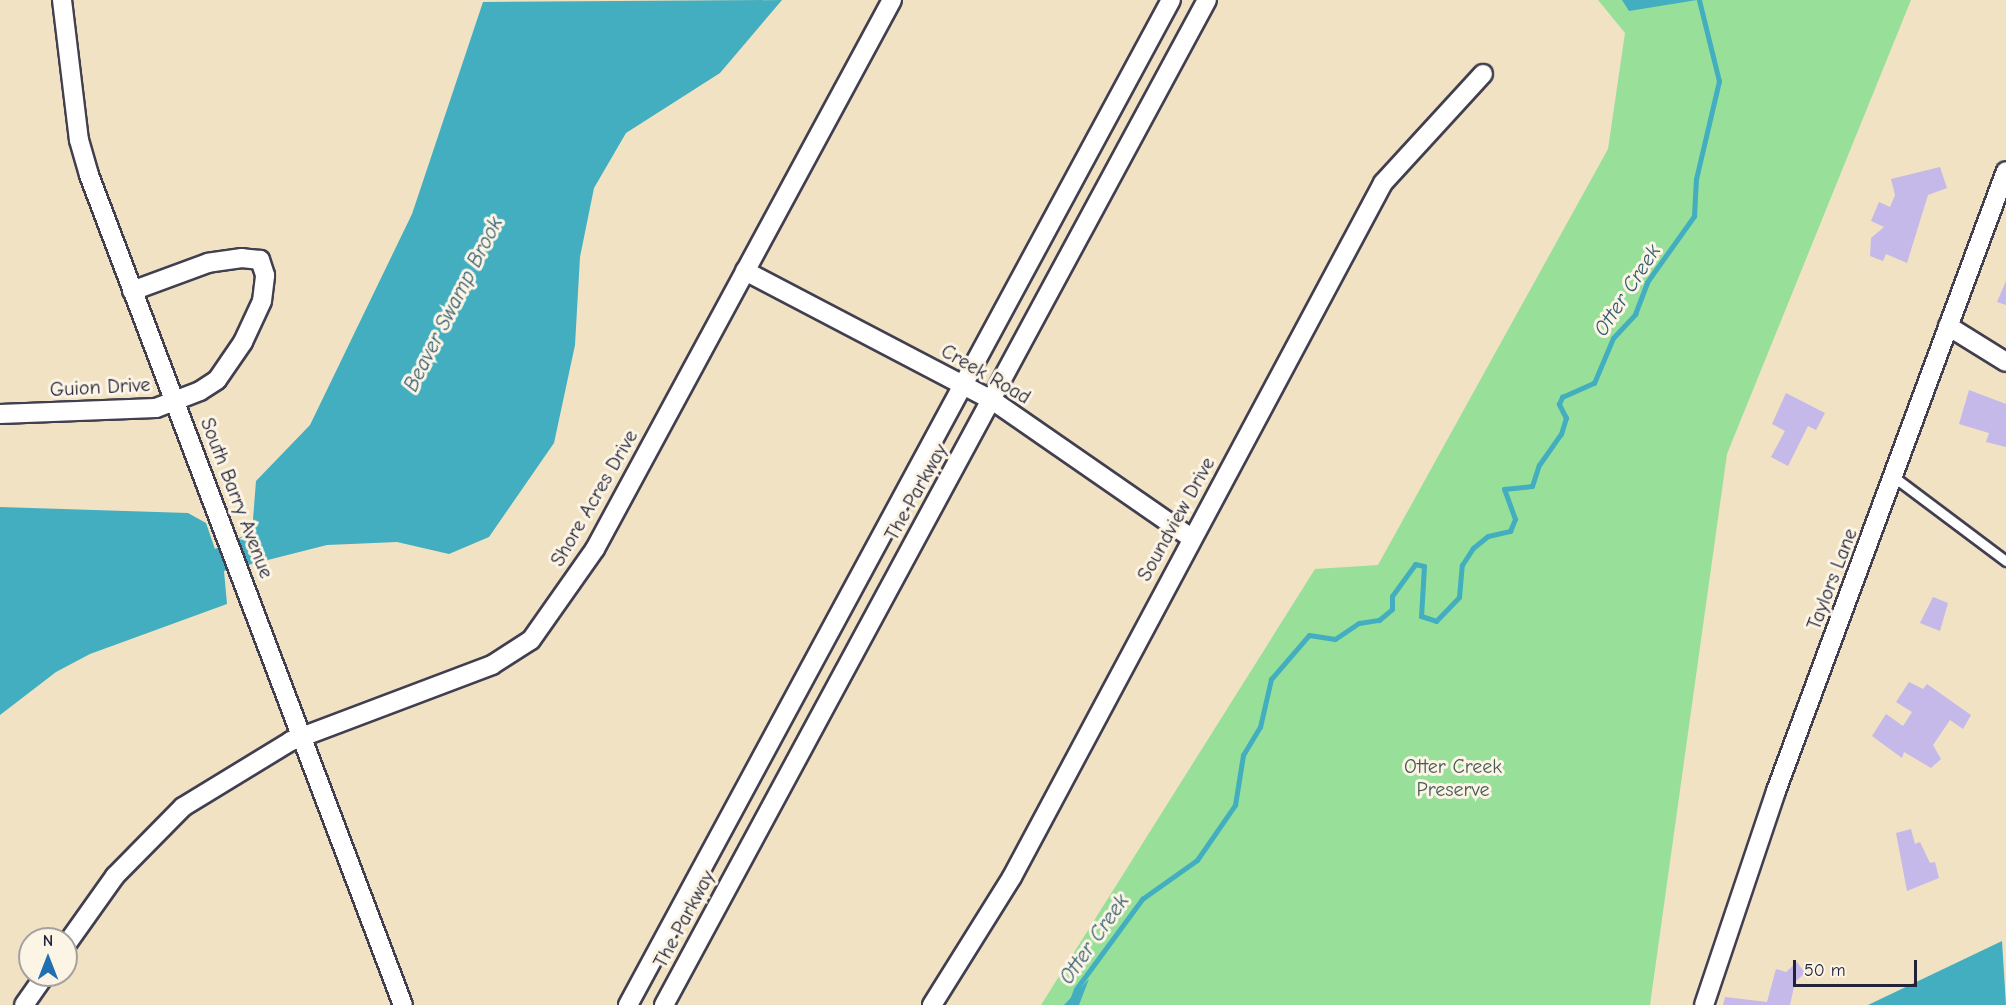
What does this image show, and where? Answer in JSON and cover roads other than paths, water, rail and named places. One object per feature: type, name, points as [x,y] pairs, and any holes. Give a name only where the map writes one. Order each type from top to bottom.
[{"type":"street","name":"South Barry Avenue","points":[[62,0],[79,140],[132,291],[247,584],[404,1005]]},
{"type":"street","name":"Shore Acres Drive","points":[[78,928],[115,876],[183,807],[304,736],[492,665],[531,640],[595,549],[892,0]]},
{"type":"street","name":"The Parkway","points":[[628,1005],[1170,0]]},
{"type":"street","name":"The Parkway","points":[[664,1005],[794,759],[993,400],[1207,0]]},
{"type":"street","name":"Soundview Drive","points":[[932,1005],[1012,877],[1191,538],[1383,183],[1484,74]]},
{"type":"street","name":"Taylors Lane","points":[[1704,1005],[1776,791],[2006,171]]},
{"type":"street","name":"Guion Drive","points":[[0,414],[156,408],[217,380],[243,342],[262,301],[260,260],[208,263],[132,291]]},
{"type":"street","name":"Creek Road","points":[[745,271],[993,400],[1191,538]]},
{"type":"street","points":[[1948,326],[2006,362]]},
{"type":"street","points":[[788,706],[814,722]]},
{"type":"street","points":[[768,742],[794,759]]},
{"type":"street","points":[[24,1005],[37,987]]},
{"type":"lane","points":[[1894,477],[2006,561]]},
{"type":"water","name":"Beaver Swamp Brook","points":[[782,0],[720,73],[626,133],[594,188],[580,257],[575,345],[554,443],[489,537],[449,554],[397,542],[327,545],[224,571],[227,604],[90,654],[56,672],[0,715],[0,507],[188,513],[206,523],[215,549],[252,532],[256,481],[310,425],[412,214],[483,2]]},
{"type":"water","points":[[1622,0],[1697,0],[1629,11]]},
{"type":"water","points":[[2002,941],[2006,1005],[1868,1005]]},
{"type":"water","points":[[1089,979],[1079,1005],[1064,1005]]},
{"type":"waterway","name":"Otter Creek","points":[[1070,1005],[1076,989],[1142,899],[1197,860],[1235,805],[1243,755],[1260,727],[1271,679],[1309,635],[1335,639],[1359,623],[1379,620],[1392,609],[1392,596],[1415,564],[1424,566],[1421,616],[1436,621],[1459,597],[1462,565],[1473,548],[1488,536],[1510,531],[1515,519],[1504,489],[1532,486],[1539,465],[1561,434],[1566,418],[1559,404],[1562,397],[1594,383],[1613,338],[1635,314],[1647,282],[1694,216],[1696,179],[1719,81],[1699,0]]},
{"type":"park label","name":"Otter Creek Preserve","points":[[1453,778]]}]
